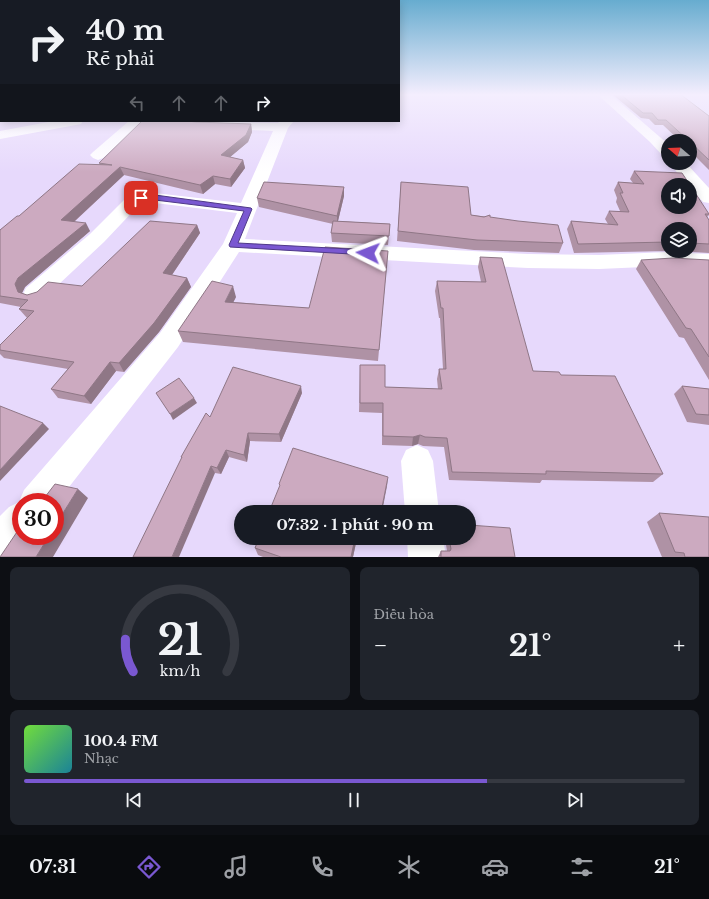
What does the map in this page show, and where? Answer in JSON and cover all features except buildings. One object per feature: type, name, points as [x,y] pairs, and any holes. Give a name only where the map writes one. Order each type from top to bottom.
[{"type":"street","points":[[633,120],[661,145]]},
{"type":"street","points":[[0,135],[71,122]]},
{"type":"street","points":[[98,155],[136,122]]},
{"type":"street","points":[[43,493],[169,340],[233,245],[285,124],[204,124],[187,122]]},
{"type":"street","points":[[683,170],[709,198]]},
{"type":"street","points":[[34,294],[97,238],[133,201],[141,198],[155,198],[248,209]]},
{"type":"street","points":[[233,245],[528,261],[709,261]]},
{"type":"street","points":[[417,462],[421,505]]},
{"type":"street","points":[[0,544],[12,530]]},
{"type":"street","points":[[426,545],[427,557]]},
{"type":"route","points":[[141,198],[155,198],[248,209],[233,245],[368,253]]}]
